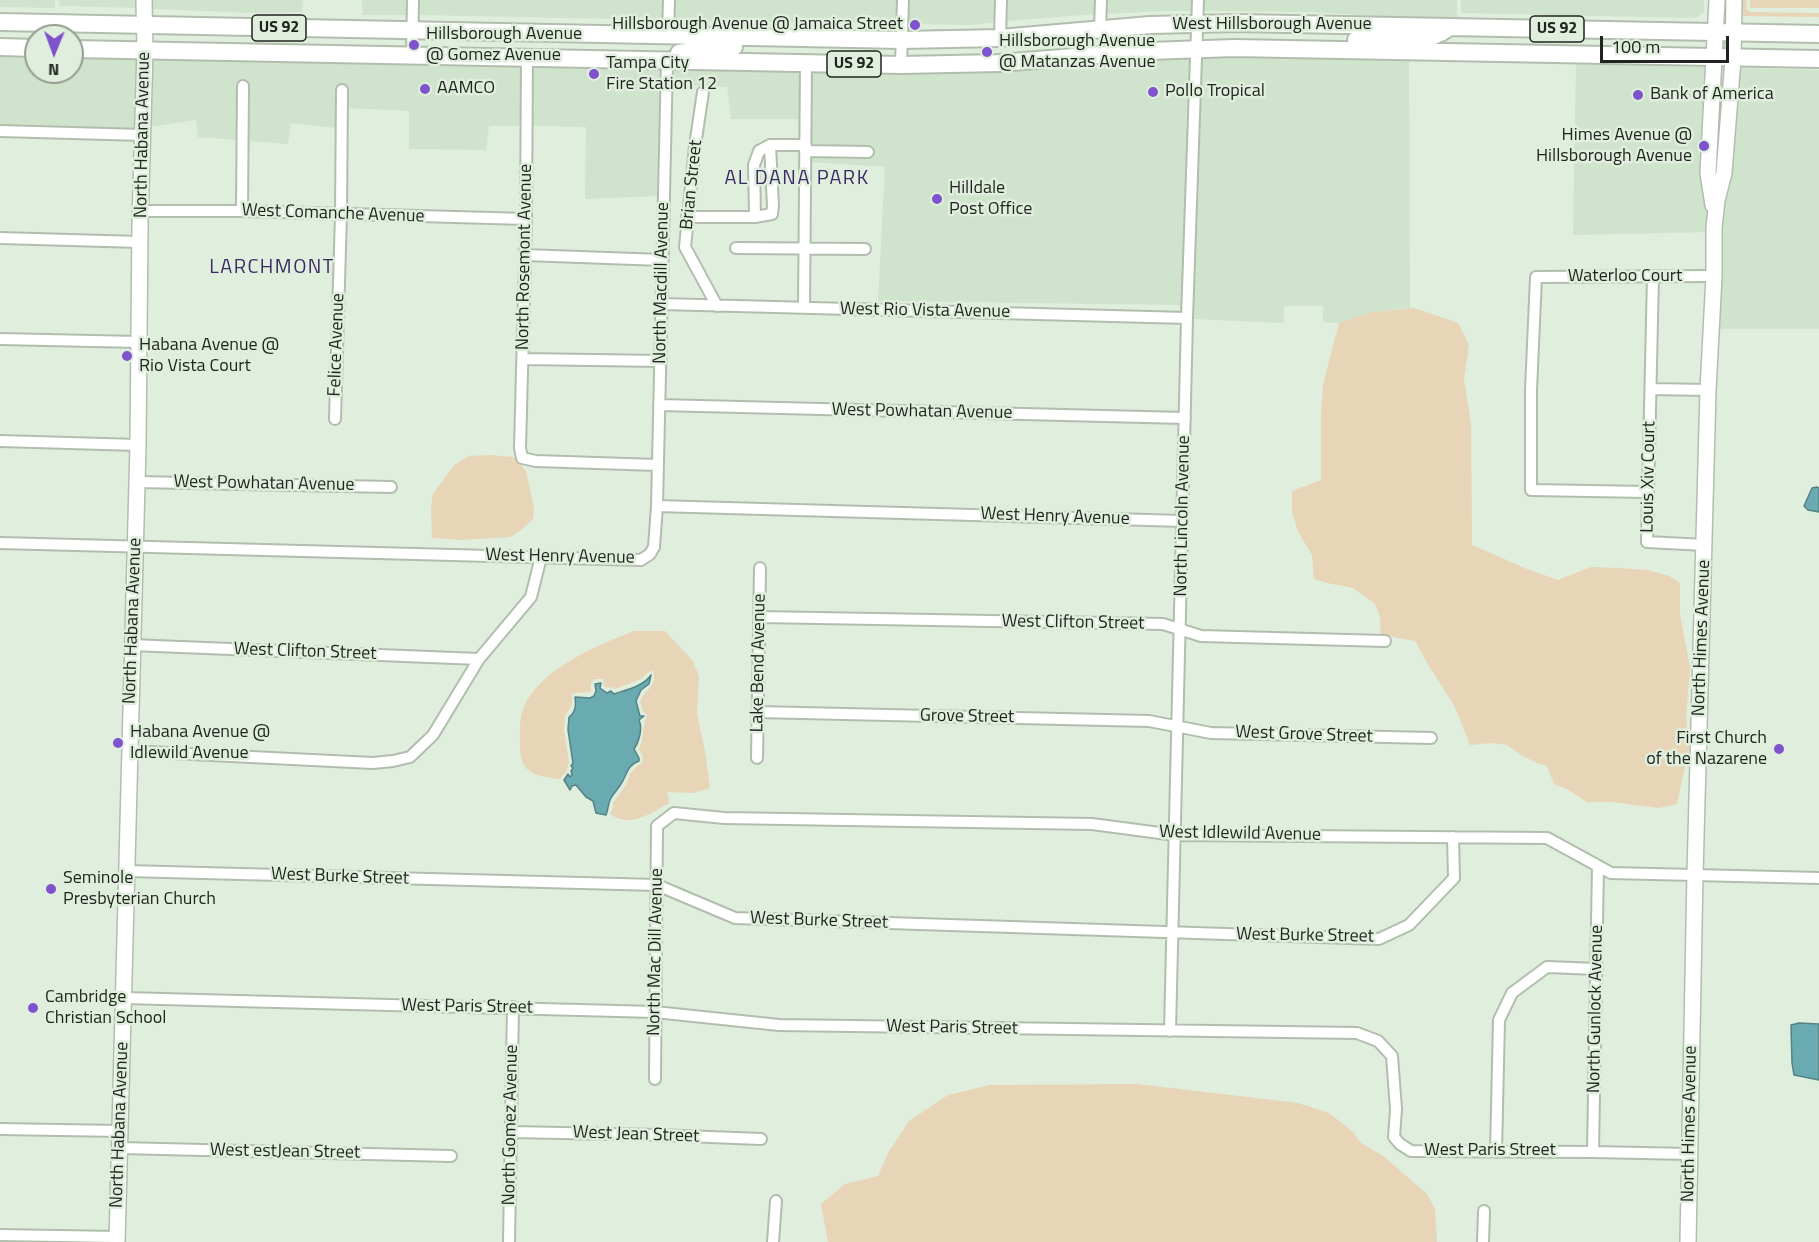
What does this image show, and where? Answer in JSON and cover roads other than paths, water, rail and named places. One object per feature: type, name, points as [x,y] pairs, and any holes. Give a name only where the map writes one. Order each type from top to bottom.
[{"type":"main road","name":"West Hillsborough Avenue","points":[[0,22],[902,39],[1000,38],[1197,24],[1716,32]]},
{"type":"main road","points":[[1309,50],[1341,39],[1423,40],[1439,35],[1450,27]]},
{"type":"main road","name":"US 92","points":[[1716,32],[1819,34]]},
{"type":"main road","points":[[527,57],[536,50],[610,52],[649,48],[656,46],[668,35]]},
{"type":"main road","points":[[667,60],[682,52],[721,47],[773,48],[799,38]]},
{"type":"main road","points":[[0,47],[24,48]]},
{"type":"main road","name":"West Hillsborough Avenue","points":[[84,49],[901,65],[999,63],[1149,51],[1234,48],[1714,58]]},
{"type":"main road","name":"US 92","points":[[1714,58],[1819,59]]},
{"type":"street","name":"North Habana Avenue","points":[[117,1239],[138,445],[144,0]]},
{"type":"street","points":[[412,56],[413,0]]},
{"type":"street","points":[[668,35],[669,0]]},
{"type":"street","points":[[901,65],[903,0]]},
{"type":"street","points":[[1000,38],[1001,0]]},
{"type":"street","points":[[1100,30],[1101,0]]},
{"type":"street","name":"North Lincoln Avenue","points":[[1170,1031],[1187,318],[1198,0]]},
{"type":"street","name":"North Himes Avenue","points":[[1688,1242],[1708,390],[1714,276],[1715,214],[1708,173],[1717,0]]},
{"type":"street","name":"North Himes Avenue","points":[[1715,214],[1724,173],[1734,32],[1734,0]]},
{"type":"street","name":"North Rosemont Avenue","points":[[527,57],[526,219],[520,448],[522,458],[536,461],[657,465]]},
{"type":"street","name":"North Macdill Avenue","points":[[657,506],[667,60]]},
{"type":"street","points":[[804,308],[806,63]]},
{"type":"street","points":[[242,211],[243,86]]},
{"type":"street","name":"Felice Avenue","points":[[335,419],[342,90]]},
{"type":"street","name":"Brian Street","points":[[703,92],[685,247],[717,306]]},
{"type":"street","points":[[0,131],[143,135]]},
{"type":"street","points":[[687,218],[755,217],[772,214],[770,146]]},
{"type":"street","points":[[755,217],[754,165],[759,151],[770,146],[868,152]]},
{"type":"street","name":"West Comanche Avenue","points":[[141,211],[242,211],[526,219]]},
{"type":"street","points":[[0,238],[140,242]]},
{"type":"street","points":[[736,248],[865,249]]},
{"type":"street","points":[[525,255],[662,260]]},
{"type":"street","name":"Louis Xiv Court","points":[[1653,276],[1647,542],[1705,545]]},
{"type":"street","name":"Waterloo Court","points":[[1647,492],[1531,490],[1536,277],[1714,276]]},
{"type":"street","name":"West Rio Vista Avenue","points":[[662,304],[1187,318]]},
{"type":"street","points":[[0,339],[139,342]]},
{"type":"street","points":[[523,359],[661,361]]},
{"type":"street","points":[[1651,389],[1708,390]]},
{"type":"street","name":"West Powhatan Avenue","points":[[659,405],[1185,418]]},
{"type":"street","points":[[0,441],[138,445]]},
{"type":"street","name":"West Powhatan Avenue","points":[[137,482],[391,487]]},
{"type":"street","name":"West Henry Avenue","points":[[0,543],[641,560],[650,554],[654,547],[657,506],[1183,521]]},
{"type":"street","points":[[129,751],[373,763],[410,757],[433,735],[479,659],[531,597],[541,557]]},
{"type":"street","name":"Lake Bend Avenue","points":[[757,758],[760,568]]},
{"type":"street","name":"West Clifton Street","points":[[759,617],[1163,624],[1201,636],[1385,641]]},
{"type":"street","name":"West Clifton Street","points":[[131,645],[479,659]]},
{"type":"street","name":"Grove Street","points":[[758,712],[1149,721],[1177,726]]},
{"type":"street","name":"West Grove Street","points":[[1177,726],[1211,733],[1431,738]]},
{"type":"street","name":"West Idlewild Avenue","points":[[657,826],[674,813],[724,818],[1092,824],[1175,835],[1547,838],[1611,873],[1819,878]]},
{"type":"street","name":"North Mac Dill Avenue","points":[[655,1079],[657,826]]},
{"type":"street","name":"West Burke Street","points":[[126,871],[657,885],[735,918],[1379,939],[1409,925],[1454,878],[1454,837]]},
{"type":"street","name":"North Gunlock Avenue","points":[[1593,1152],[1598,866]]},
{"type":"street","points":[[1496,1152],[1499,1020],[1512,993],[1547,967],[1597,969]]},
{"type":"street","name":"West Paris Street","points":[[124,998],[655,1012],[779,1025],[1357,1033],[1378,1041],[1392,1056],[1396,1109],[1394,1137],[1411,1151],[1690,1155]]},
{"type":"street","name":"North Gomez Avenue","points":[[509,1242],[513,1007]]},
{"type":"street","points":[[0,1129],[120,1131]]},
{"type":"street","name":"West Jean Street","points":[[510,1132],[761,1139]]},
{"type":"street","name":"West estJean Street","points":[[120,1148],[450,1156]]},
{"type":"street","points":[[773,1242],[776,1201]]},
{"type":"street","points":[[1483,1242],[1484,1211]]},
{"type":"street","points":[[0,1235],[117,1239]]},
{"type":"water","points":[[1812,488],[1819,488],[1819,512],[1808,510],[1804,506]]},
{"type":"water","points":[[651,675],[649,684],[641,690],[636,701],[640,716],[644,716],[639,720],[640,735],[634,749],[639,761],[630,768],[611,798],[606,815],[596,813],[593,801],[586,797],[576,785],[570,790],[564,780],[568,774],[570,777],[572,775],[573,768],[568,730],[569,717],[575,708],[575,697],[594,696],[595,684],[601,683],[600,688],[607,693],[611,691],[614,694],[639,685]]},
{"type":"water","points":[[1819,1024],[1819,1080],[1794,1075],[1791,1025]]},
{"type":"place","name":"Hillsborough Avenue @ Jamaica Street","points":[[915,25]]},
{"type":"place","name":"Hillsborough Avenue @ Gomez Avenue","points":[[414,45]]},
{"type":"place","name":"Hillsborough Avenue @ Matanzas Avenue","points":[[987,52]]},
{"type":"place","name":"Tampa City Fire Station 12","points":[[594,74]]},
{"type":"place","name":"AAMCO","points":[[425,89]]},
{"type":"place","name":"Pollo Tropical","points":[[1153,92]]},
{"type":"place","name":"Bank of America","points":[[1638,95]]},
{"type":"place","name":"Himes Avenue @ Hillsborough Avenue","points":[[1704,146]]},
{"type":"place","name":"Hilldale Post Office","points":[[937,199]]},
{"type":"place","name":"Habana Avenue @ Rio Vista Court","points":[[127,356]]},
{"type":"place","name":"Habana Avenue @ Idlewild Avenue","points":[[118,743]]},
{"type":"place","name":"First Church of the Nazarene","points":[[1779,749]]},
{"type":"place","name":"Seminole Presbyterian Church","points":[[51,889]]},
{"type":"place","name":"Cambridge Christian School","points":[[33,1008]]},
{"type":"district","name":"AL DANA PARK","points":[[797,179]]},
{"type":"district","name":"LARCHMONT","points":[[272,268]]}]
